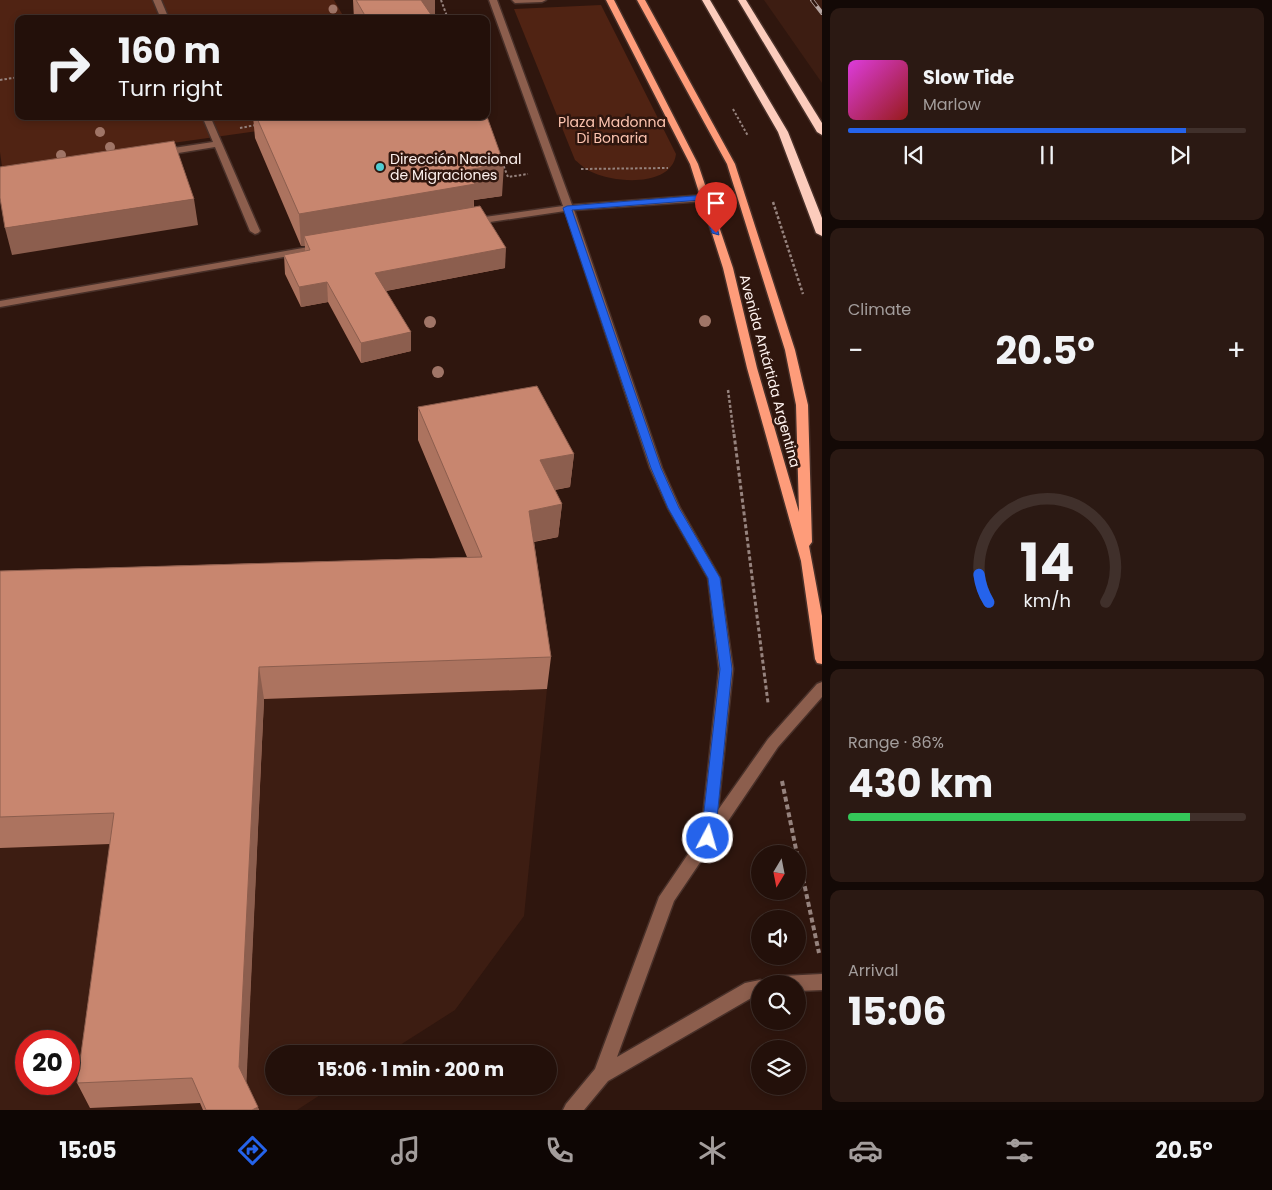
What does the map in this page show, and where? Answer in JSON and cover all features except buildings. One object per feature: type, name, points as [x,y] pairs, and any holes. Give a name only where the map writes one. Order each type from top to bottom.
[{"type":"highway","points":[[706,0],[783,132],[822,233]]},
{"type":"highway","points":[[742,0],[764,33],[822,132]]},
{"type":"main road","name":"Avenida Antártida Argentina","points":[[610,0],[694,164],[728,268],[752,368],[807,561]]},
{"type":"main road","name":"Avenida Antártida Argentina","points":[[641,0],[731,164],[790,350],[802,405],[807,561],[822,658]]},
{"type":"lane","points":[[157,0],[163,15]]},
{"type":"lane","points":[[493,0],[554,170],[656,468],[674,508],[714,578],[726,669],[708,838]]},
{"type":"lane","points":[[515,1],[542,0]]},
{"type":"lane","points":[[208,120],[255,231]]},
{"type":"lane","points":[[150,155],[218,144]]},
{"type":"lane","points":[[456,224],[514,214],[567,208],[705,198]]},
{"type":"lane","points":[[0,304],[330,246]]},
{"type":"lane","points":[[602,1075],[667,898],[774,744],[822,688]]},
{"type":"lane","points":[[806,983],[822,982]]},
{"type":"lane","points":[[572,1110],[602,1075],[751,989]]},
{"type":"path","points":[[441,0],[447,15]]},
{"type":"path","points":[[0,80],[15,78]]},
{"type":"path","points":[[213,132],[263,124]]},
{"type":"path","points":[[501,160],[508,177],[554,170],[660,169],[694,164]]},
{"type":"path","points":[[726,380],[774,744],[795,845]]},
{"type":"path","points":[[806,895],[820,959]]},
{"type":"shaded area","points":[[764,0],[822,0],[822,83]]},
{"type":"shaded area","points":[[532,588],[547,689],[524,916],[455,1010],[400,1045],[265,1045],[265,1095],[320,1095],[297,1110],[0,1110],[0,814],[44,603]]},
{"type":"green space","points":[[0,0],[334,0],[343,15],[15,15],[15,120],[336,120],[2,167],[0,152]]},
{"type":"green space","name":"Plaza Madonna Di Bonaria","points":[[601,5],[676,154],[672,165],[665,172],[654,177],[642,180],[616,179],[594,173],[575,160],[514,9]]},
{"type":"railway","points":[[812,0],[822,13]]},
{"type":"place","name":"Dirección Nacional de Migraciones","points":[[380,167]]},
{"type":"route","points":[[708,838],[726,669],[714,578],[694,546],[656,468],[578,235],[567,208],[705,198],[716,233]]}]
